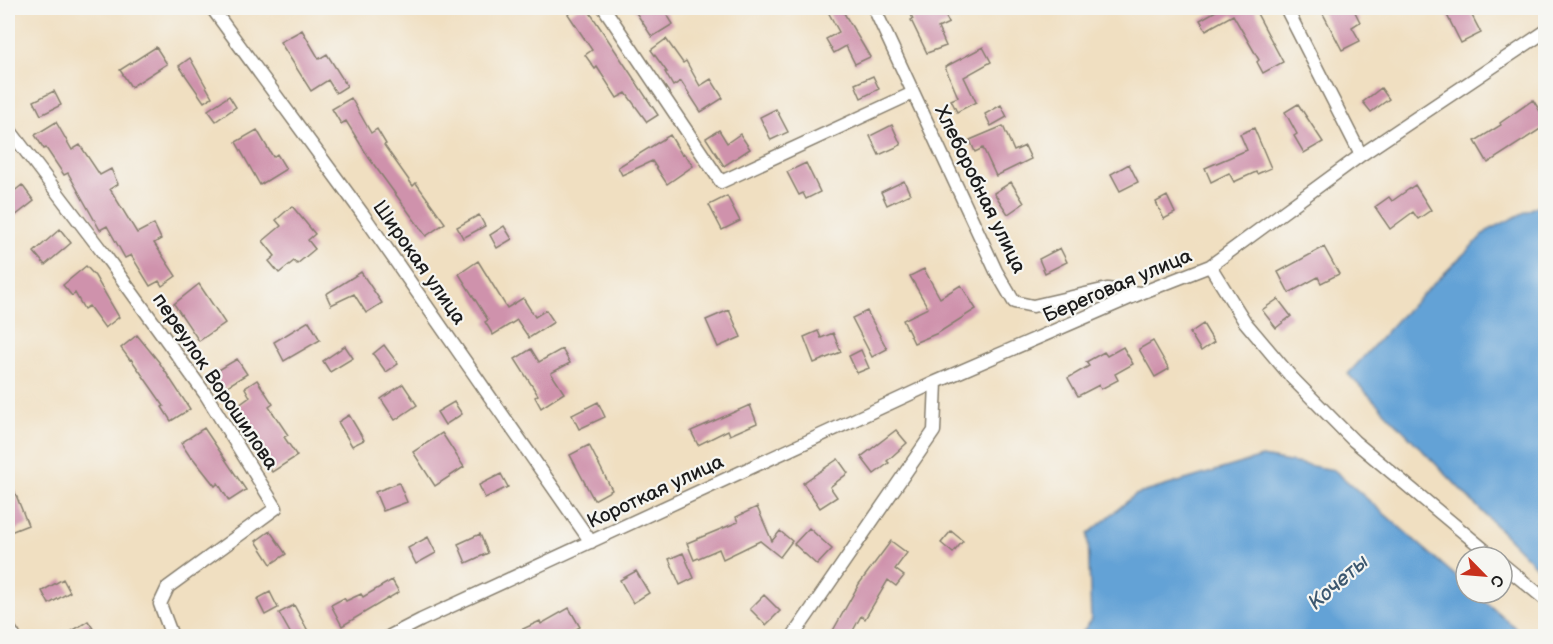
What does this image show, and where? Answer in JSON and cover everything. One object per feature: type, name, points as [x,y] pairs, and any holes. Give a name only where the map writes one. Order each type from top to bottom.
[{"type":"street","name":"Широкая улица","points":[[212,8],[362,213],[591,542]]},
{"type":"street","points":[[604,8],[721,182],[913,93]]},
{"type":"street","name":"Хлеборобная улица","points":[[874,8],[996,271],[1014,302],[1033,306],[1107,289],[1141,293]]},
{"type":"street","points":[[1286,8],[1361,155]]},
{"type":"street","name":"Береговая улица","points":[[936,382],[1209,266],[1361,155],[1545,32]]},
{"type":"street","name":"переулок Ворошилова","points":[[8,128],[104,254],[206,395],[276,508],[168,586],[160,604],[172,636]]},
{"type":"street","points":[[1209,266],[1245,322],[1293,379],[1354,441],[1479,545]]},
{"type":"street","name":"Короткая улица","points":[[390,636],[936,382]]},
{"type":"street","points":[[793,636],[934,431],[936,382]]},
{"type":"street","points":[[1514,574],[1545,600]]},
{"type":"street","points":[[411,636],[421,620]]},
{"type":"street","points":[[8,627],[14,636]]},
{"type":"water","points":[[1545,202],[1545,576],[1348,374],[1397,320],[1487,231]]},
{"type":"water","name":"Кочеты","points":[[1262,457],[1334,470],[1454,575],[1454,605],[1489,605],[1525,636],[1079,636],[1091,621],[1088,534],[1135,495]]},
{"type":"building","points":[[578,8],[587,8],[658,115],[647,122],[626,93],[617,98],[597,67],[595,69],[585,55],[592,50],[568,14]]},
{"type":"building","points":[[633,8],[663,8],[673,24],[652,37]]},
{"type":"building","points":[[826,8],[841,8],[870,57],[855,64],[846,46],[834,53],[826,39],[839,32]]},
{"type":"building","points":[[908,8],[941,8],[949,23],[938,28],[946,46],[927,53],[911,20],[913,19]]},
{"type":"building","points":[[1221,8],[1254,8],[1283,62],[1263,73],[1257,62],[1259,60],[1233,15],[1206,30],[1200,20]]},
{"type":"building","points":[[1320,8],[1353,8],[1360,22],[1352,27],[1360,41],[1342,50]]},
{"type":"building","points":[[1468,8],[1481,33],[1461,43],[1447,15]]},
{"type":"building","points":[[302,30],[319,59],[327,54],[347,86],[336,93],[328,80],[311,91],[280,42]]},
{"type":"building","points":[[666,39],[683,63],[686,61],[700,86],[711,79],[723,98],[701,112],[681,81],[673,86],[665,72],[667,72],[651,50]]},
{"type":"building","points":[[156,47],[167,64],[131,87],[120,70]]},
{"type":"building","points":[[983,47],[991,62],[964,77],[976,102],[957,112],[951,100],[958,97],[945,67]]},
{"type":"building","points":[[190,58],[212,97],[204,102],[179,66]]},
{"type":"building","points":[[873,76],[879,89],[861,98],[855,84]]},
{"type":"building","points":[[1381,88],[1389,99],[1371,112],[1363,102]]},
{"type":"building","points":[[54,91],[61,105],[41,115],[34,101]]},
{"type":"building","points":[[229,96],[236,107],[216,121],[208,110]]},
{"type":"building","points":[[351,98],[371,133],[377,129],[386,144],[384,145],[413,186],[416,183],[445,223],[426,236],[369,158],[346,121],[341,124],[332,109]]},
{"type":"building","points":[[1533,100],[1545,119],[1545,126],[1488,163],[1475,141],[1501,125],[1500,123]]},
{"type":"building","points":[[1298,104],[1323,142],[1304,153],[1294,136],[1297,134],[1285,112]]},
{"type":"building","points":[[1001,105],[1007,117],[991,126],[985,114]]},
{"type":"building","points":[[776,109],[788,132],[771,140],[760,117]]},
{"type":"building","points":[[56,122],[72,150],[80,145],[100,175],[111,169],[118,184],[110,189],[137,233],[154,224],[161,239],[154,243],[176,276],[162,286],[159,281],[150,286],[131,255],[125,258],[107,226],[100,230],[68,173],[64,175],[46,148],[44,149],[35,135]]},
{"type":"building","points":[[892,125],[901,145],[879,155],[870,136]]},
{"type":"building","points":[[1003,126],[1014,151],[1025,146],[1031,159],[996,176],[983,148],[975,152],[970,140]]},
{"type":"building","points":[[1254,128],[1271,168],[1234,182],[1229,173],[1211,182],[1205,168],[1247,150],[1240,134]]},
{"type":"building","points":[[257,130],[273,157],[277,154],[286,169],[260,185],[236,142]]},
{"type":"building","points":[[719,130],[727,143],[740,134],[750,149],[724,166],[706,138]]},
{"type":"building","points":[[670,135],[682,155],[684,154],[693,166],[667,184],[652,161],[622,175],[618,167]]},
{"type":"building","points":[[806,163],[820,192],[806,199],[803,193],[799,195],[787,172]]},
{"type":"building","points":[[1129,164],[1138,182],[1120,191],[1111,174]]},
{"type":"building","points":[[904,181],[910,194],[887,205],[881,192]]},
{"type":"building","points":[[1011,182],[1024,203],[1008,214],[994,193]]},
{"type":"building","points":[[22,185],[34,201],[15,216],[8,206],[8,196]]},
{"type":"building","points":[[1415,185],[1431,210],[1418,219],[1413,212],[1390,229],[1375,207],[1389,197],[1392,201]]},
{"type":"building","points":[[727,196],[740,221],[722,230],[709,205]]},
{"type":"building","points":[[1167,196],[1175,213],[1164,219],[1156,202]]},
{"type":"building","points":[[292,206],[315,234],[308,240],[315,249],[297,264],[294,261],[279,273],[269,261],[275,256],[263,241],[281,226],[276,220]]},
{"type":"building","points":[[479,215],[485,226],[463,238],[457,227]]},
{"type":"building","points":[[504,226],[512,239],[497,248],[490,235]]},
{"type":"building","points":[[60,229],[71,243],[45,265],[34,252]]},
{"type":"building","points":[[1324,247],[1339,274],[1321,283],[1318,277],[1289,293],[1278,272]]},
{"type":"building","points":[[1060,248],[1067,262],[1045,273],[1039,259]]},
{"type":"building","points":[[478,261],[507,308],[523,298],[535,317],[546,310],[554,322],[529,338],[517,320],[493,335],[485,322],[488,320],[459,274]]},
{"type":"building","points":[[86,266],[95,276],[119,317],[105,328],[89,306],[84,309],[75,293],[72,296],[63,285]]},
{"type":"building","points":[[924,269],[940,298],[961,285],[976,309],[938,333],[914,343],[903,320],[928,308],[910,276]]},
{"type":"building","points":[[361,272],[382,303],[366,313],[354,294],[331,305],[326,294]]},
{"type":"building","points":[[199,284],[225,323],[199,341],[174,304]]},
{"type":"building","points":[[1278,299],[1291,316],[1276,328],[1262,310]]},
{"type":"building","points":[[729,310],[741,337],[718,347],[706,320]]},
{"type":"building","points":[[867,311],[887,349],[872,357],[852,318]]},
{"type":"building","points":[[309,321],[320,340],[284,361],[274,342]]},
{"type":"building","points":[[1203,324],[1214,342],[1201,351],[1190,333]]},
{"type":"building","points":[[818,331],[821,338],[833,333],[841,352],[814,363],[804,337]]},
{"type":"building","points":[[137,335],[159,362],[190,409],[171,421],[162,407],[164,406],[121,348]]},
{"type":"building","points":[[1153,341],[1169,369],[1155,377],[1139,349]]},
{"type":"building","points":[[384,345],[398,364],[386,372],[373,354]]},
{"type":"building","points":[[345,346],[353,358],[330,372],[323,361]]},
{"type":"building","points":[[1123,347],[1133,364],[1115,374],[1118,380],[1101,389],[1099,385],[1078,396],[1068,378],[1089,366],[1086,362],[1104,352],[1107,356]]},
{"type":"building","points":[[531,349],[539,362],[562,349],[570,363],[551,373],[564,393],[541,408],[535,397],[538,395],[515,359]]},
{"type":"building","points":[[861,350],[869,368],[857,373],[849,356]]},
{"type":"building","points":[[237,359],[247,374],[221,390],[212,374]]},
{"type":"building","points":[[257,380],[273,404],[269,407],[288,435],[284,437],[297,456],[272,472],[249,437],[253,435],[235,408],[250,397],[245,388]]},
{"type":"building","points":[[403,384],[417,405],[395,420],[381,399]]},
{"type":"building","points":[[454,402],[462,414],[445,425],[437,412]]},
{"type":"building","points":[[598,402],[605,417],[579,429],[572,415]]},
{"type":"building","points":[[750,405],[757,423],[730,435],[728,430],[698,445],[691,431]]},
{"type":"building","points":[[349,415],[364,440],[352,446],[338,422]]},
{"type":"building","points":[[204,428],[246,490],[229,501],[218,483],[215,486],[181,443]]},
{"type":"building","points":[[896,430],[907,443],[887,461],[889,463],[874,474],[861,457]]},
{"type":"building","points":[[442,433],[464,467],[435,486],[413,452]]},
{"type":"building","points":[[589,445],[612,490],[594,500],[570,455]]},
{"type":"building","points":[[838,459],[848,473],[830,487],[837,497],[820,508],[803,483]]},
{"type":"building","points":[[501,474],[508,487],[485,498],[479,485]]},
{"type":"building","points":[[8,475],[28,525],[8,533]]},
{"type":"building","points":[[399,483],[407,502],[383,511],[375,492]]},
{"type":"building","points":[[757,507],[772,541],[780,531],[792,541],[780,557],[760,541],[723,559],[719,549],[694,560],[687,543],[738,522],[736,517]]},
{"type":"building","points":[[809,528],[832,549],[817,565],[794,544]]},
{"type":"building","points":[[270,531],[286,554],[271,564],[256,541]]},
{"type":"building","points":[[951,531],[963,541],[953,553],[941,543]]},
{"type":"building","points":[[480,534],[488,553],[466,563],[458,544]]},
{"type":"building","points":[[428,537],[436,553],[416,564],[408,548]]},
{"type":"building","points":[[891,541],[907,553],[895,569],[904,576],[896,586],[888,580],[865,619],[861,616],[850,636],[830,636],[859,584]]},
{"type":"building","points":[[683,553],[694,578],[680,585],[669,559]]},
{"type":"building","points":[[636,571],[649,593],[633,603],[620,580]]},
{"type":"building","points":[[63,579],[70,592],[49,604],[42,591]]},
{"type":"building","points":[[392,580],[399,592],[342,626],[331,605],[344,598],[346,601],[361,594],[363,597]]},
{"type":"building","points":[[270,592],[278,608],[265,615],[257,599]]},
{"type":"building","points":[[764,595],[780,611],[766,625],[750,609]]},
{"type":"building","points":[[294,605],[308,631],[298,636],[292,636],[279,613]]},
{"type":"building","points":[[569,608],[580,627],[564,636],[508,636],[540,621],[541,624]]},
{"type":"building","points":[[88,621],[98,636],[64,636]]}]
